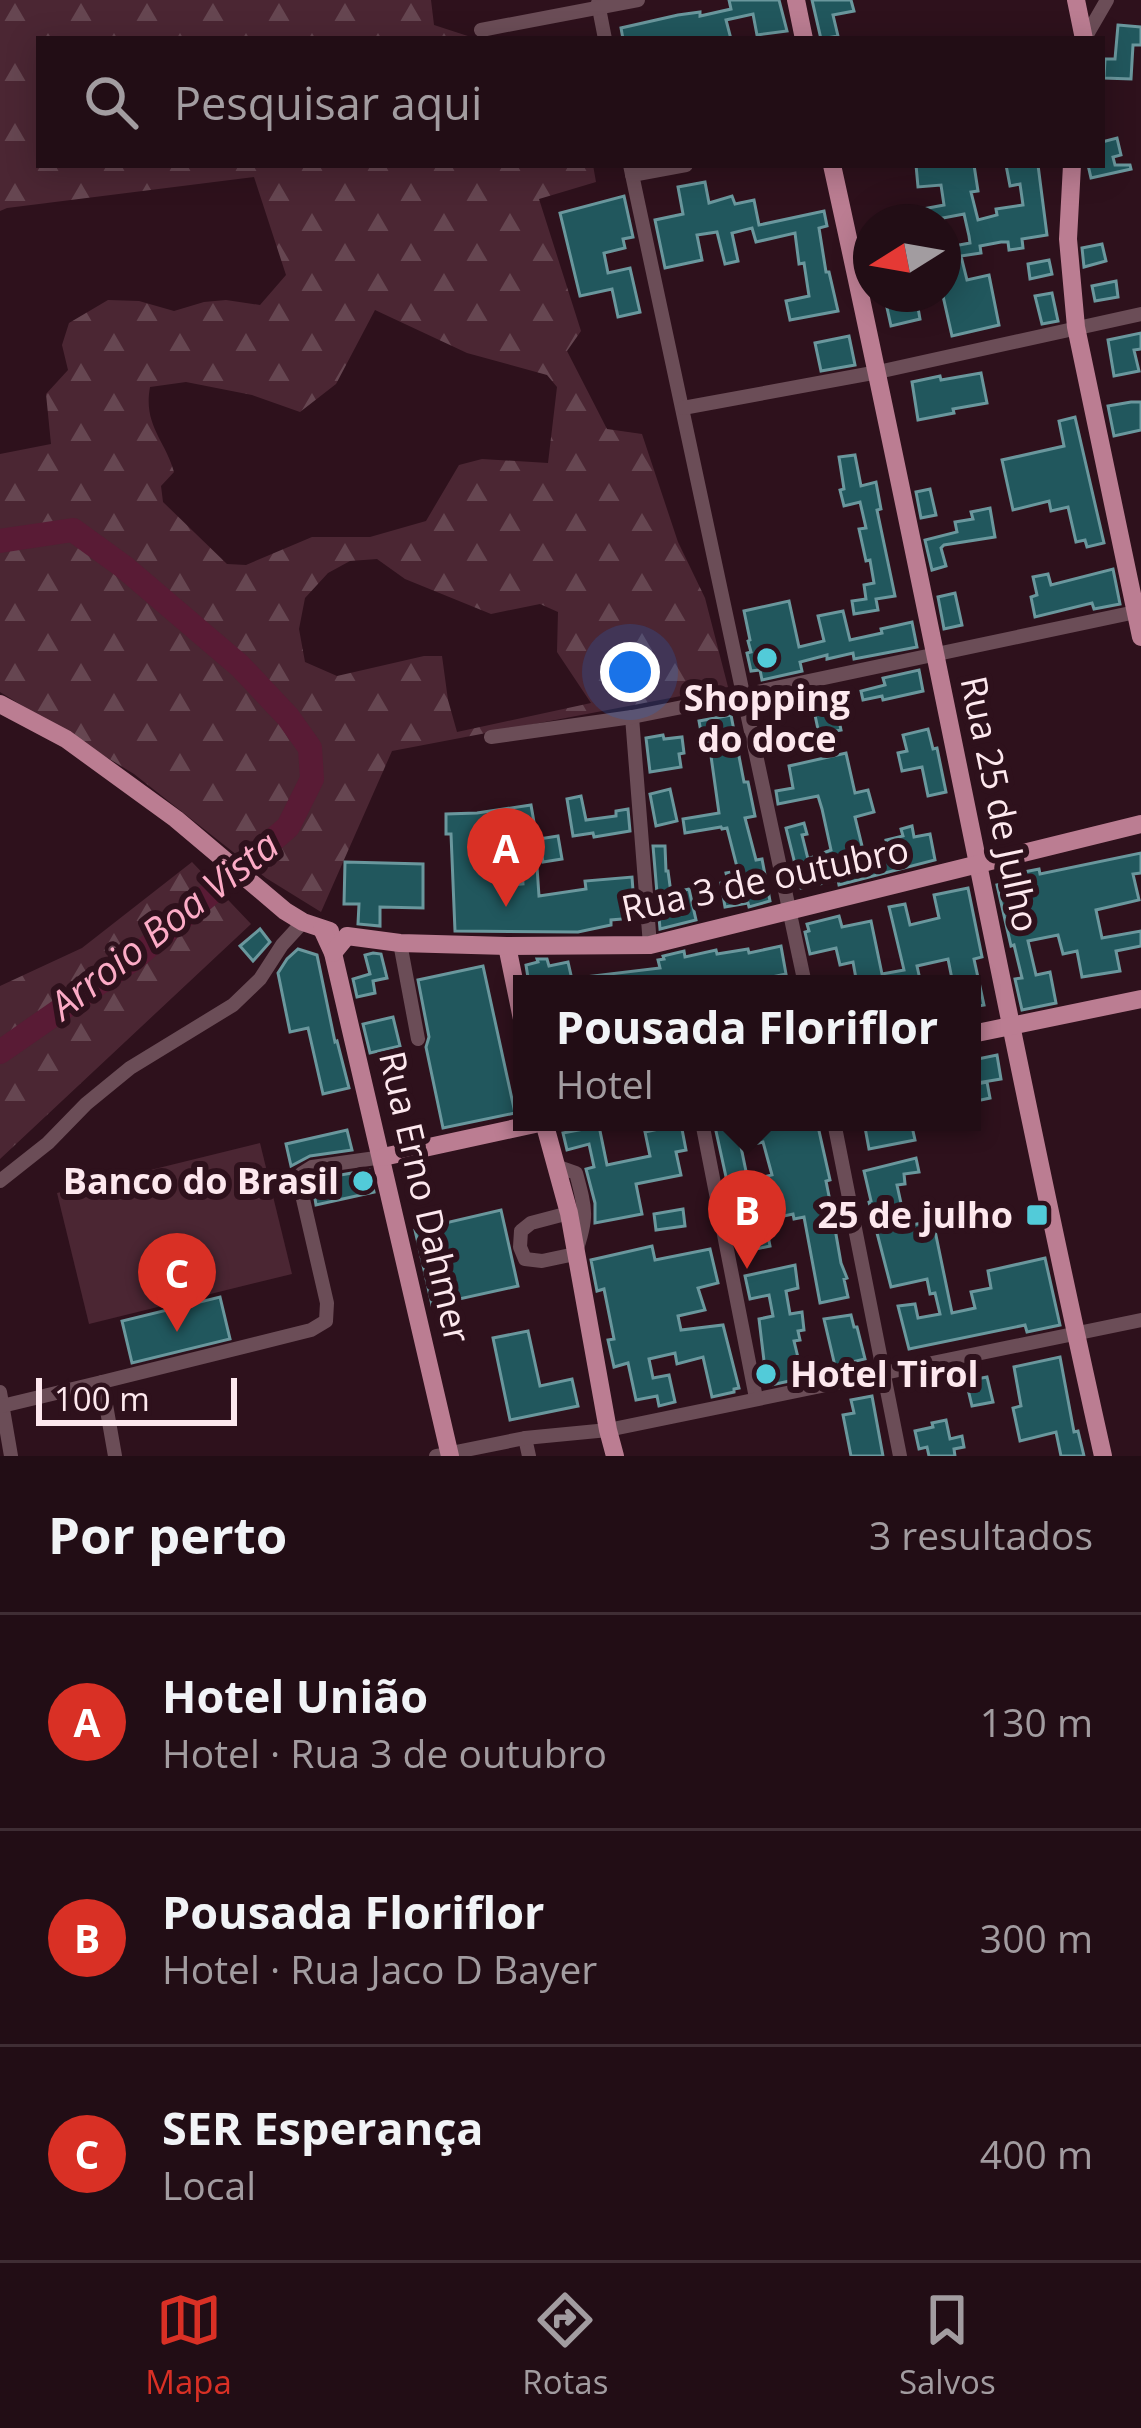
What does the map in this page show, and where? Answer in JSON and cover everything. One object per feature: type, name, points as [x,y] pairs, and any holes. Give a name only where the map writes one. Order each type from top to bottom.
[{"type":"main road","points":[[796,0],[803,36]]},
{"type":"main road","points":[[1076,0],[1083,36]]},
{"type":"main road","name":"Rua 25 de Julho","points":[[833,168],[1103,1456]]},
{"type":"main road","points":[[1072,168],[1068,238],[1076,327],[1141,638]]},
{"type":"main road","points":[[0,704],[66,739],[176,819],[285,911],[313,926]]},
{"type":"main road","name":"Rua 3 de outubro","points":[[313,926],[400,943],[650,945],[1141,824]]},
{"type":"main road","name":"Rua Erno Dahmer","points":[[313,926],[333,953],[445,1455]]},
{"type":"main road","points":[[333,953],[347,936]]},
{"type":"main road","points":[[507,946],[513,975]]},
{"type":"main road","points":[[981,1032],[1141,999]]},
{"type":"main road","points":[[382,1157],[513,1129]]},
{"type":"main road","points":[[546,1131],[569,1213],[615,1456]]},
{"type":"street","points":[[481,30],[638,0]]},
{"type":"street","points":[[1086,36],[1107,0]]},
{"type":"street","points":[[598,4],[604,36]]},
{"type":"street","points":[[631,170],[803,975]]},
{"type":"street","points":[[683,408],[878,372],[1141,314]]},
{"type":"street","points":[[491,736],[743,695],[1138,611]]},
{"type":"street","points":[[632,716],[650,945]]},
{"type":"street","points":[[0,1181],[130,1068],[233,1005],[260,979],[282,945],[313,926]]},
{"type":"street","points":[[400,943],[418,1039]]},
{"type":"street","points":[[704,1131],[756,1398]]},
{"type":"street","points":[[836,1131],[900,1456]]},
{"type":"street","points":[[11,1456],[1,1399],[102,1382],[311,1330],[326,1321],[327,1303],[301,1174],[312,1167],[382,1157]]},
{"type":"street","points":[[556,1166],[576,1173],[586,1224],[575,1254],[542,1262],[525,1259],[521,1231],[531,1223],[569,1213]]},
{"type":"street","points":[[445,1455],[525,1438],[608,1430],[1141,1320]]},
{"type":"street","points":[[102,1382],[115,1456]]},
{"type":"street","points":[[525,1438],[529,1456]]},
{"type":"green space","points":[[0,0],[431,0],[434,25],[468,36],[36,36],[36,168],[594,168],[596,182],[539,199],[581,331],[567,351],[607,429],[642,434],[678,542],[705,598],[728,687],[392,751],[321,912],[266,878],[134,774],[0,692],[0,454],[51,444],[46,394],[68,370],[62,345],[69,323],[108,300],[139,301],[174,311],[226,300],[260,305],[286,275],[254,177],[0,211]],"holes":[[[375,310],[467,353],[547,375],[557,387],[548,463],[482,459],[459,465],[426,521],[370,537],[312,537],[246,565],[227,564],[163,502],[161,486],[174,472],[152,422],[150,387],[186,382],[252,395],[300,412],[336,384]],[[377,559],[405,579],[491,614],[540,604],[558,612],[557,652],[591,703],[457,732],[442,656],[337,676],[305,662],[299,629],[305,598],[328,573],[350,561]]]},
{"type":"green space","points":[[192,862],[251,924],[0,1159],[0,986],[82,948]]},
{"type":"green space","points":[[260,1143],[292,1274],[89,1324],[57,1193]]},
{"type":"building","points":[[729,0],[779,0],[787,31],[757,35],[753,14],[726,20],[730,36],[622,36],[621,28],[731,9]]},
{"type":"building","points":[[812,0],[851,0],[854,11],[833,15],[838,36],[820,36]]},
{"type":"building","points":[[1118,25],[1141,27],[1141,45],[1133,45],[1131,79],[1105,78],[1105,59],[1115,59]]},
{"type":"building","points":[[1117,138],[1121,155],[1113,157],[1115,165],[1130,165],[1131,169],[1091,178],[1089,168],[1105,168],[1105,141]]},
{"type":"building","points":[[916,168],[974,168],[978,191],[971,192],[978,220],[997,215],[996,209],[1023,205],[1020,184],[1010,186],[1007,168],[1038,168],[1047,235],[1022,239],[1023,248],[1009,250],[1008,242],[1001,242],[980,246],[981,253],[961,256],[961,245],[970,243],[964,214],[961,204],[944,204],[941,185],[918,187]]},
{"type":"building","points":[[705,182],[709,203],[732,196],[735,204],[754,200],[759,225],[824,211],[827,226],[819,228],[838,311],[790,320],[786,301],[809,296],[795,233],[756,242],[752,228],[732,233],[738,261],[725,264],[717,232],[697,235],[702,260],[665,268],[655,220],[683,214],[678,187]]},
{"type":"building","points":[[624,196],[633,237],[623,239],[625,248],[604,253],[608,273],[630,268],[640,312],[618,317],[612,289],[580,296],[560,213]]},
{"type":"building","points":[[1102,244],[1106,261],[1084,267],[1082,248]]},
{"type":"building","points":[[961,256],[967,280],[989,275],[999,325],[952,336],[947,312],[961,312]]},
{"type":"building","points":[[1049,260],[1052,274],[1030,279],[1028,264]]},
{"type":"building","points":[[1116,281],[1118,297],[1095,301],[1092,286]]},
{"type":"building","points":[[1052,293],[1058,321],[1042,324],[1035,296]]},
{"type":"building","points":[[888,312],[919,312],[920,319],[891,326]]},
{"type":"building","points":[[1141,333],[1141,349],[1134,350],[1139,371],[1114,376],[1108,340]]},
{"type":"building","points":[[849,336],[855,365],[821,371],[815,343]]},
{"type":"building","points":[[981,373],[987,403],[918,420],[912,382]]},
{"type":"building","points":[[1141,402],[1141,430],[1114,436],[1108,406]]},
{"type":"building","points":[[1075,417],[1104,543],[1087,547],[1085,540],[1076,542],[1068,507],[1051,511],[1049,501],[1013,510],[1002,460],[1064,446],[1059,421]]},
{"type":"building","points":[[855,455],[861,486],[876,482],[881,509],[877,510],[895,596],[876,599],[878,610],[854,614],[852,601],[866,599],[864,585],[874,583],[859,529],[866,528],[860,502],[844,506],[840,490],[844,489],[839,457]]},
{"type":"building","points":[[930,489],[936,515],[921,518],[916,492]]},
{"type":"building","points":[[990,508],[995,537],[944,545],[946,566],[932,570],[925,540],[957,532],[955,522],[973,519],[971,512]]},
{"type":"building","points":[[1113,569],[1120,604],[1094,609],[1092,603],[1035,617],[1033,577],[1048,574],[1051,585]]},
{"type":"building","points":[[955,593],[962,625],[944,629],[938,597]]},
{"type":"building","points":[[789,601],[799,647],[824,641],[818,616],[843,611],[850,640],[912,622],[917,647],[854,659],[853,653],[827,659],[827,655],[800,662],[802,671],[762,680],[760,670],[751,671],[744,611]]},
{"type":"building","points":[[919,670],[923,691],[863,700],[861,691],[885,685],[883,678]]},
{"type":"building","points":[[828,698],[841,730],[819,734],[812,701]]},
{"type":"building","points":[[731,715],[755,816],[745,818],[756,860],[762,859],[770,901],[749,907],[748,903],[725,907],[721,883],[728,882],[726,873],[738,871],[727,828],[685,833],[683,819],[719,813],[709,742],[703,743],[699,721]]},
{"type":"building","points":[[928,729],[946,792],[928,796],[922,767],[902,771],[898,753],[907,751],[903,735]]},
{"type":"building","points":[[663,735],[664,739],[682,737],[681,767],[650,772],[646,738]]},
{"type":"building","points":[[846,753],[855,793],[868,790],[874,812],[855,817],[863,850],[887,844],[886,840],[903,836],[901,829],[912,826],[914,837],[930,834],[935,860],[839,885],[838,880],[801,888],[786,828],[804,823],[808,859],[831,850],[822,809],[818,796],[778,804],[776,791],[793,788],[789,766]]},
{"type":"building","points":[[670,789],[677,821],[656,826],[650,794]]},
{"type":"building","points":[[581,796],[586,820],[616,816],[616,811],[628,809],[630,831],[573,836],[567,799]]},
{"type":"building","points":[[531,805],[535,828],[472,838],[473,857],[497,856],[499,886],[523,884],[522,868],[537,867],[539,896],[586,889],[585,881],[632,877],[635,918],[611,920],[611,925],[578,932],[455,931],[446,814]]},
{"type":"building","points":[[558,836],[562,859],[543,862],[539,839]]},
{"type":"building","points":[[653,846],[665,846],[671,893],[689,889],[696,920],[660,929]]},
{"type":"building","points":[[1141,853],[1141,873],[1133,874],[1139,900],[1096,910],[1102,938],[1141,931],[1141,946],[1116,951],[1120,971],[1082,977],[1077,951],[1063,954],[1058,935],[1028,941],[1036,975],[1050,972],[1056,1003],[1022,1010],[1015,979],[1022,978],[997,885],[1021,880],[1019,873],[1039,869],[1040,874]]},
{"type":"building","points":[[345,862],[423,864],[423,908],[380,907],[380,926],[358,924],[359,904],[344,904]]},
{"type":"building","points":[[968,888],[982,957],[974,959],[977,975],[951,975],[948,959],[917,966],[919,975],[855,975],[853,962],[840,965],[836,948],[810,954],[807,924],[839,916],[842,927],[871,921],[882,974],[904,970],[889,907],[905,904],[910,925],[939,918],[934,895]]},
{"type":"building","points":[[260,929],[270,942],[253,961],[240,946]]},
{"type":"building","points":[[781,946],[786,974],[601,975],[660,968],[658,960],[663,956],[684,951],[685,957],[716,950],[717,954],[748,949],[749,953]]},
{"type":"building","points":[[298,949],[317,955],[349,1088],[323,1094],[308,1028],[290,1032],[278,973]]},
{"type":"building","points":[[381,954],[387,978],[373,981],[375,993],[357,997],[353,979],[370,974],[365,955]]},
{"type":"building","points":[[547,959],[549,966],[568,962],[571,975],[528,975],[526,965]]},
{"type":"building","points":[[483,966],[513,1113],[443,1128],[418,980]]},
{"type":"building","points":[[393,1017],[400,1046],[370,1053],[363,1024]]},
{"type":"building","points":[[997,1055],[1001,1079],[981,1082],[981,1058]]},
{"type":"building","points":[[987,1082],[990,1098],[981,1100],[981,1083]]},
{"type":"building","points":[[347,1130],[352,1150],[310,1156],[291,1166],[286,1144]]},
{"type":"building","points":[[600,1131],[607,1165],[650,1156],[645,1132],[682,1131],[686,1150],[676,1152],[681,1175],[636,1184],[642,1214],[595,1223],[586,1169],[594,1167],[589,1144],[567,1150],[563,1133]]},
{"type":"building","points":[[716,1131],[819,1131],[831,1206],[837,1205],[840,1223],[834,1223],[848,1297],[820,1303],[804,1217],[794,1219],[793,1214],[765,1220],[770,1246],[742,1252],[734,1216],[757,1211],[750,1180],[772,1175],[763,1142],[741,1147],[748,1181],[728,1186]]},
{"type":"building","points":[[866,1131],[913,1131],[915,1140],[869,1149]]},
{"type":"building","points":[[916,1158],[919,1172],[904,1174],[905,1184],[897,1185],[906,1226],[933,1221],[952,1313],[975,1308],[971,1292],[991,1288],[988,1271],[1045,1258],[1060,1325],[1027,1332],[1025,1325],[909,1349],[898,1306],[915,1304],[918,1318],[940,1314],[935,1293],[930,1294],[927,1279],[891,1287],[864,1171]]},
{"type":"building","points":[[369,1170],[374,1192],[316,1205],[312,1180]]},
{"type":"building","points":[[683,1209],[685,1226],[656,1230],[654,1214]]},
{"type":"building","points":[[501,1210],[518,1286],[432,1305],[415,1230]]},
{"type":"building","points":[[652,1246],[655,1260],[710,1249],[718,1283],[698,1288],[705,1310],[678,1316],[681,1330],[723,1325],[739,1388],[734,1392],[712,1397],[703,1357],[677,1364],[675,1353],[649,1359],[653,1378],[669,1375],[675,1402],[659,1406],[657,1396],[636,1400],[628,1363],[614,1367],[604,1289],[597,1291],[591,1260]]},
{"type":"building","points":[[795,1265],[798,1288],[786,1291],[790,1314],[802,1312],[804,1330],[798,1331],[800,1340],[794,1341],[803,1378],[767,1386],[759,1319],[773,1316],[769,1295],[750,1299],[745,1276]]},
{"type":"building","points":[[220,1297],[230,1339],[132,1363],[122,1321]]},
{"type":"building","points":[[851,1315],[865,1359],[835,1366],[824,1319]]},
{"type":"building","points":[[528,1331],[540,1386],[572,1379],[578,1406],[510,1420],[493,1338]]},
{"type":"building","points":[[1060,1357],[1074,1432],[1078,1431],[1084,1456],[1061,1456],[1056,1432],[1020,1441],[1013,1408],[1021,1406],[1014,1367]]},
{"type":"building","points":[[987,1377],[993,1402],[972,1406],[966,1381]]},
{"type":"building","points":[[872,1396],[883,1456],[851,1456],[843,1415],[854,1413],[851,1400]]},
{"type":"building","points":[[946,1420],[950,1439],[962,1436],[964,1447],[954,1449],[955,1456],[929,1456],[927,1447],[919,1449],[915,1431]]},
{"type":"waterway","name":"Arroio Boa Vista","points":[[0,541],[73,530],[124,567],[240,666],[288,717],[310,748],[312,779],[288,827],[135,958],[0,1052]]},
{"type":"place","name":"Shopping do doce","points":[[767,658]]},
{"type":"place","name":"Hotel União","points":[[506,907]]},
{"type":"place","name":"Banco do Brasil","points":[[363,1181]]},
{"type":"place","name":"25 de julho","points":[[1037,1215]]},
{"type":"place","name":"Pousada Floriflor","points":[[747,1269]]},
{"type":"place","name":"SER Esperança","points":[[177,1332]]},
{"type":"place","name":"Hotel Tirol","points":[[766,1374]]}]
